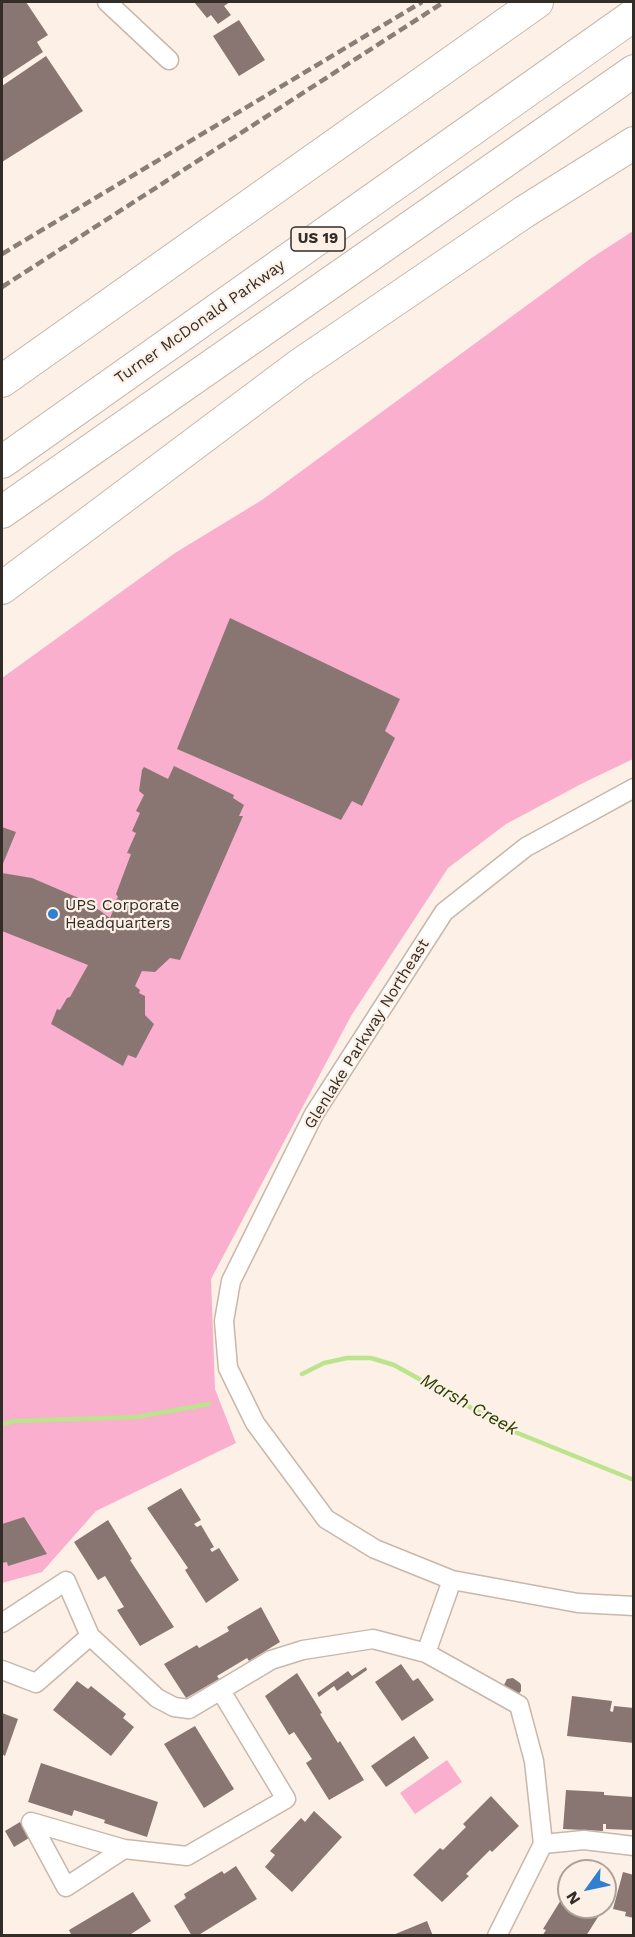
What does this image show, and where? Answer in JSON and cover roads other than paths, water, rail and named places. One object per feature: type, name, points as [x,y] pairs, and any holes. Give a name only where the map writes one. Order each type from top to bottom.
[{"type":"highway","points":[[2,381],[537,2]]},
{"type":"highway","name":"Turner McDonald Parkway","points":[[2,462],[633,15]]},
{"type":"highway","name":"US 19","points":[[2,512],[633,71]]},
{"type":"highway","points":[[2,588],[298,366],[524,212],[633,143]]},
{"type":"street","points":[[107,2],[169,60]]},
{"type":"street","name":"Glenlake Parkway Northeast","points":[[633,788],[526,847],[444,912],[314,1114],[231,1281],[224,1321],[228,1368],[255,1423],[326,1519],[375,1549],[452,1580],[578,1603],[633,1606]]},
{"type":"street","points":[[426,1653],[452,1580]]},
{"type":"street","points":[[2,1623],[66,1581],[90,1636],[157,1698],[174,1707],[189,1709],[271,1660],[303,1650],[374,1639],[426,1653],[519,1705],[534,1761],[543,1844],[497,1935]]},
{"type":"street","points":[[2,1670],[36,1683],[90,1636]]},
{"type":"street","points":[[124,1849],[66,1887],[32,1822],[124,1849],[187,1856],[286,1798],[221,1691]]},
{"type":"street","points":[[543,1844],[584,1840],[633,1846]]},
{"type":"waterway","name":"Marsh Creek","points":[[302,1374],[324,1363],[347,1358],[371,1358],[394,1365],[515,1432],[634,1480]]},
{"type":"waterway","name":"Marsh Creek","points":[[2,1424],[15,1421],[137,1417],[209,1404]]},
{"type":"railway","points":[[2,254],[422,2]]},
{"type":"railway","points":[[2,287],[444,2]]},
{"type":"place","name":"UPS Corporate Headquarters","points":[[53,914]]}]
